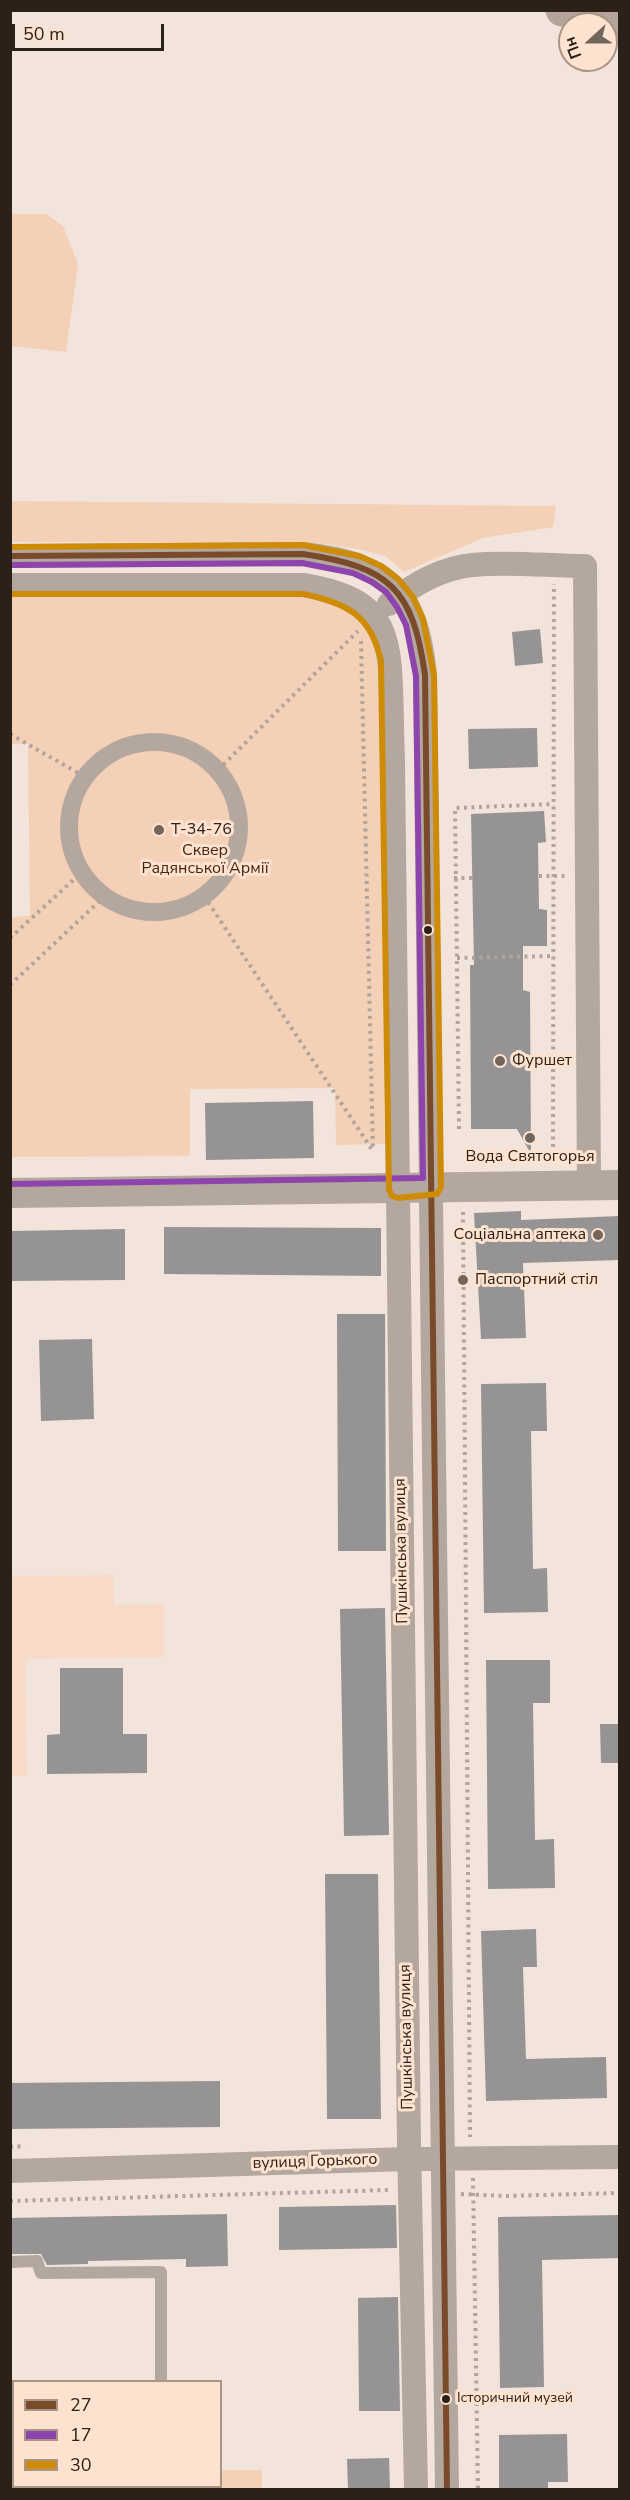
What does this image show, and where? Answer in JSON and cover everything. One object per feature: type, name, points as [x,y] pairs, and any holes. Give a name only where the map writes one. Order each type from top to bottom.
[{"type":"main road","points":[[562,10],[620,21]]},
{"type":"street","points":[[10,556],[312,555],[360,564],[383,578],[401,594]]},
{"type":"street","points":[[10,585],[304,585],[321,588],[351,599],[374,615],[401,594],[428,579],[451,570],[473,565],[585,566],[589,1186]]},
{"type":"street","name":"Пушкінська вулиця","points":[[401,594],[414,618],[422,640],[425,675],[441,2161],[447,2490]]},
{"type":"street","name":"Пушкінська вулиця","points":[[374,615],[388,643],[393,761],[409,2189],[416,2490]]},
{"type":"street","points":[[150,741],[187,748],[204,757],[218,770],[229,786],[237,806],[240,826],[231,865],[219,882],[204,896],[186,906],[165,912],[144,912],[123,906],[105,896],[82,872],[69,834],[70,814],[75,794],[85,777],[98,762],[114,752],[150,741]]},
{"type":"street","points":[[10,1193],[620,1185]]},
{"type":"street","name":"вулиця Горького","points":[[10,2171],[409,2160],[620,2157]]},
{"type":"lane","points":[[10,2262],[37,2261],[41,2273],[161,2272],[161,2380]]},
{"type":"path","points":[[553,1186],[554,566]]},
{"type":"path","points":[[218,770],[361,628],[373,1151]]},
{"type":"path","points":[[10,734],[85,777]]},
{"type":"path","points":[[459,1129],[455,808],[554,804]]},
{"type":"path","points":[[10,938],[82,872]]},
{"type":"path","points":[[10,985],[105,896]]},
{"type":"path","points":[[204,896],[398,1189]]},
{"type":"path","points":[[457,958],[554,956]]},
{"type":"path","points":[[462,1187],[470,2128],[478,2490]]},
{"type":"path","points":[[10,2201],[409,2189]]},
{"type":"path","points":[[442,2191],[473,2195],[620,2193]]},
{"type":"shaded area","points":[[113,1575],[114,1605],[164,1604],[164,1657],[25,1659],[27,1776],[11,1776],[11,1576]]},
{"type":"green space","points":[[11,214],[46,214],[63,226],[78,264],[66,352],[11,346]]},
{"type":"green space","points":[[11,501],[556,506],[553,527],[483,538],[404,572],[385,556],[319,543],[11,542]]},
{"type":"green space","name":"Сквер Радянської Армії","points":[[316,596],[354,615],[379,646],[385,1144],[336,1145],[335,1088],[190,1089],[190,1156],[11,1157],[10,917],[30,916],[28,744],[11,744],[11,597]]},
{"type":"green space","points":[[222,2470],[262,2470],[262,2489],[175,2489],[222,2488]]},
{"type":"building","points":[[540,629],[543,663],[515,666],[512,632]]},
{"type":"building","points":[[537,728],[538,767],[469,769],[468,729]]},
{"type":"building","points":[[544,811],[546,842],[538,843],[539,909],[547,910],[547,946],[523,946],[523,990],[530,992],[531,1154],[517,1129],[471,1129],[470,965],[474,965],[471,814]]},
{"type":"building","points":[[313,1101],[314,1158],[206,1160],[205,1103]]},
{"type":"building","points":[[521,1211],[521,1220],[620,1216],[620,1260],[523,1263],[526,1338],[481,1339],[474,1213]]},
{"type":"building","points":[[164,1227],[381,1228],[381,1276],[164,1274]]},
{"type":"building","points":[[125,1229],[125,1280],[10,1281],[10,1231]]},
{"type":"building","points":[[337,1314],[385,1314],[386,1551],[338,1551]]},
{"type":"building","points":[[92,1339],[94,1419],[41,1421],[39,1340]]},
{"type":"building","points":[[546,1383],[547,1431],[531,1431],[533,1569],[547,1568],[548,1612],[484,1613],[481,1384]]},
{"type":"building","points":[[385,1608],[389,1835],[344,1836],[340,1609]]},
{"type":"building","points":[[486,1660],[550,1660],[550,1703],[533,1703],[535,1840],[554,1839],[555,1888],[488,1889]]},
{"type":"building","points":[[60,1668],[123,1668],[123,1734],[147,1734],[147,1773],[47,1774],[47,1735],[60,1734]]},
{"type":"building","points":[[600,1724],[620,1724],[620,1763],[601,1763]]},
{"type":"building","points":[[325,1874],[378,1874],[381,2119],[327,2119]]},
{"type":"building","points":[[536,1929],[537,1967],[523,1967],[526,2059],[606,2057],[607,2098],[486,2101],[481,1931]]},
{"type":"building","points":[[220,2081],[220,2127],[10,2129],[10,2083]]},
{"type":"building","points":[[396,2205],[397,2248],[279,2250],[279,2207]]},
{"type":"building","points":[[227,2214],[228,2266],[186,2267],[186,2259],[88,2261],[88,2264],[47,2265],[41,2254],[10,2254],[10,2218]]},
{"type":"building","points":[[618,2215],[619,2258],[542,2260],[544,2387],[500,2388],[498,2217]]},
{"type":"building","points":[[398,2297],[400,2411],[359,2411],[358,2298]]},
{"type":"building","points":[[567,2434],[568,2482],[548,2482],[548,2490],[499,2490],[499,2435]]},
{"type":"building","points":[[389,2458],[390,2490],[348,2490],[347,2459]]},
{"type":"transit line","name":"30","points":[[10,547],[303,545],[359,556],[381,566],[398,579],[413,597],[423,619],[434,675],[441,1187],[437,1194],[398,1198],[392,1196],[389,1190],[381,661],[377,645],[364,622],[344,607],[303,594],[10,594]]},
{"type":"transit line","name":"27","points":[[10,556],[303,554],[332,559],[357,566],[376,575],[392,587],[404,602],[413,621],[420,645],[425,675],[447,2490]]},
{"type":"transit line","name":"17","points":[[10,565],[302,563],[353,573],[386,592],[397,607],[406,625],[416,676],[423,1178],[10,1184]]},
{"type":"place","name":"Т-34-76","points":[[159,830]]},
{"type":"place","name":"Фуршет","points":[[500,1061]]},
{"type":"place","name":"Вода Святогорья","points":[[530,1138]]},
{"type":"place","name":"Соціальна аптека","points":[[598,1235]]},
{"type":"place","name":"Паспортний стіл","points":[[463,1280]]},
{"type":"place","name":"Історичний музей","points":[[446,2399]]}]
